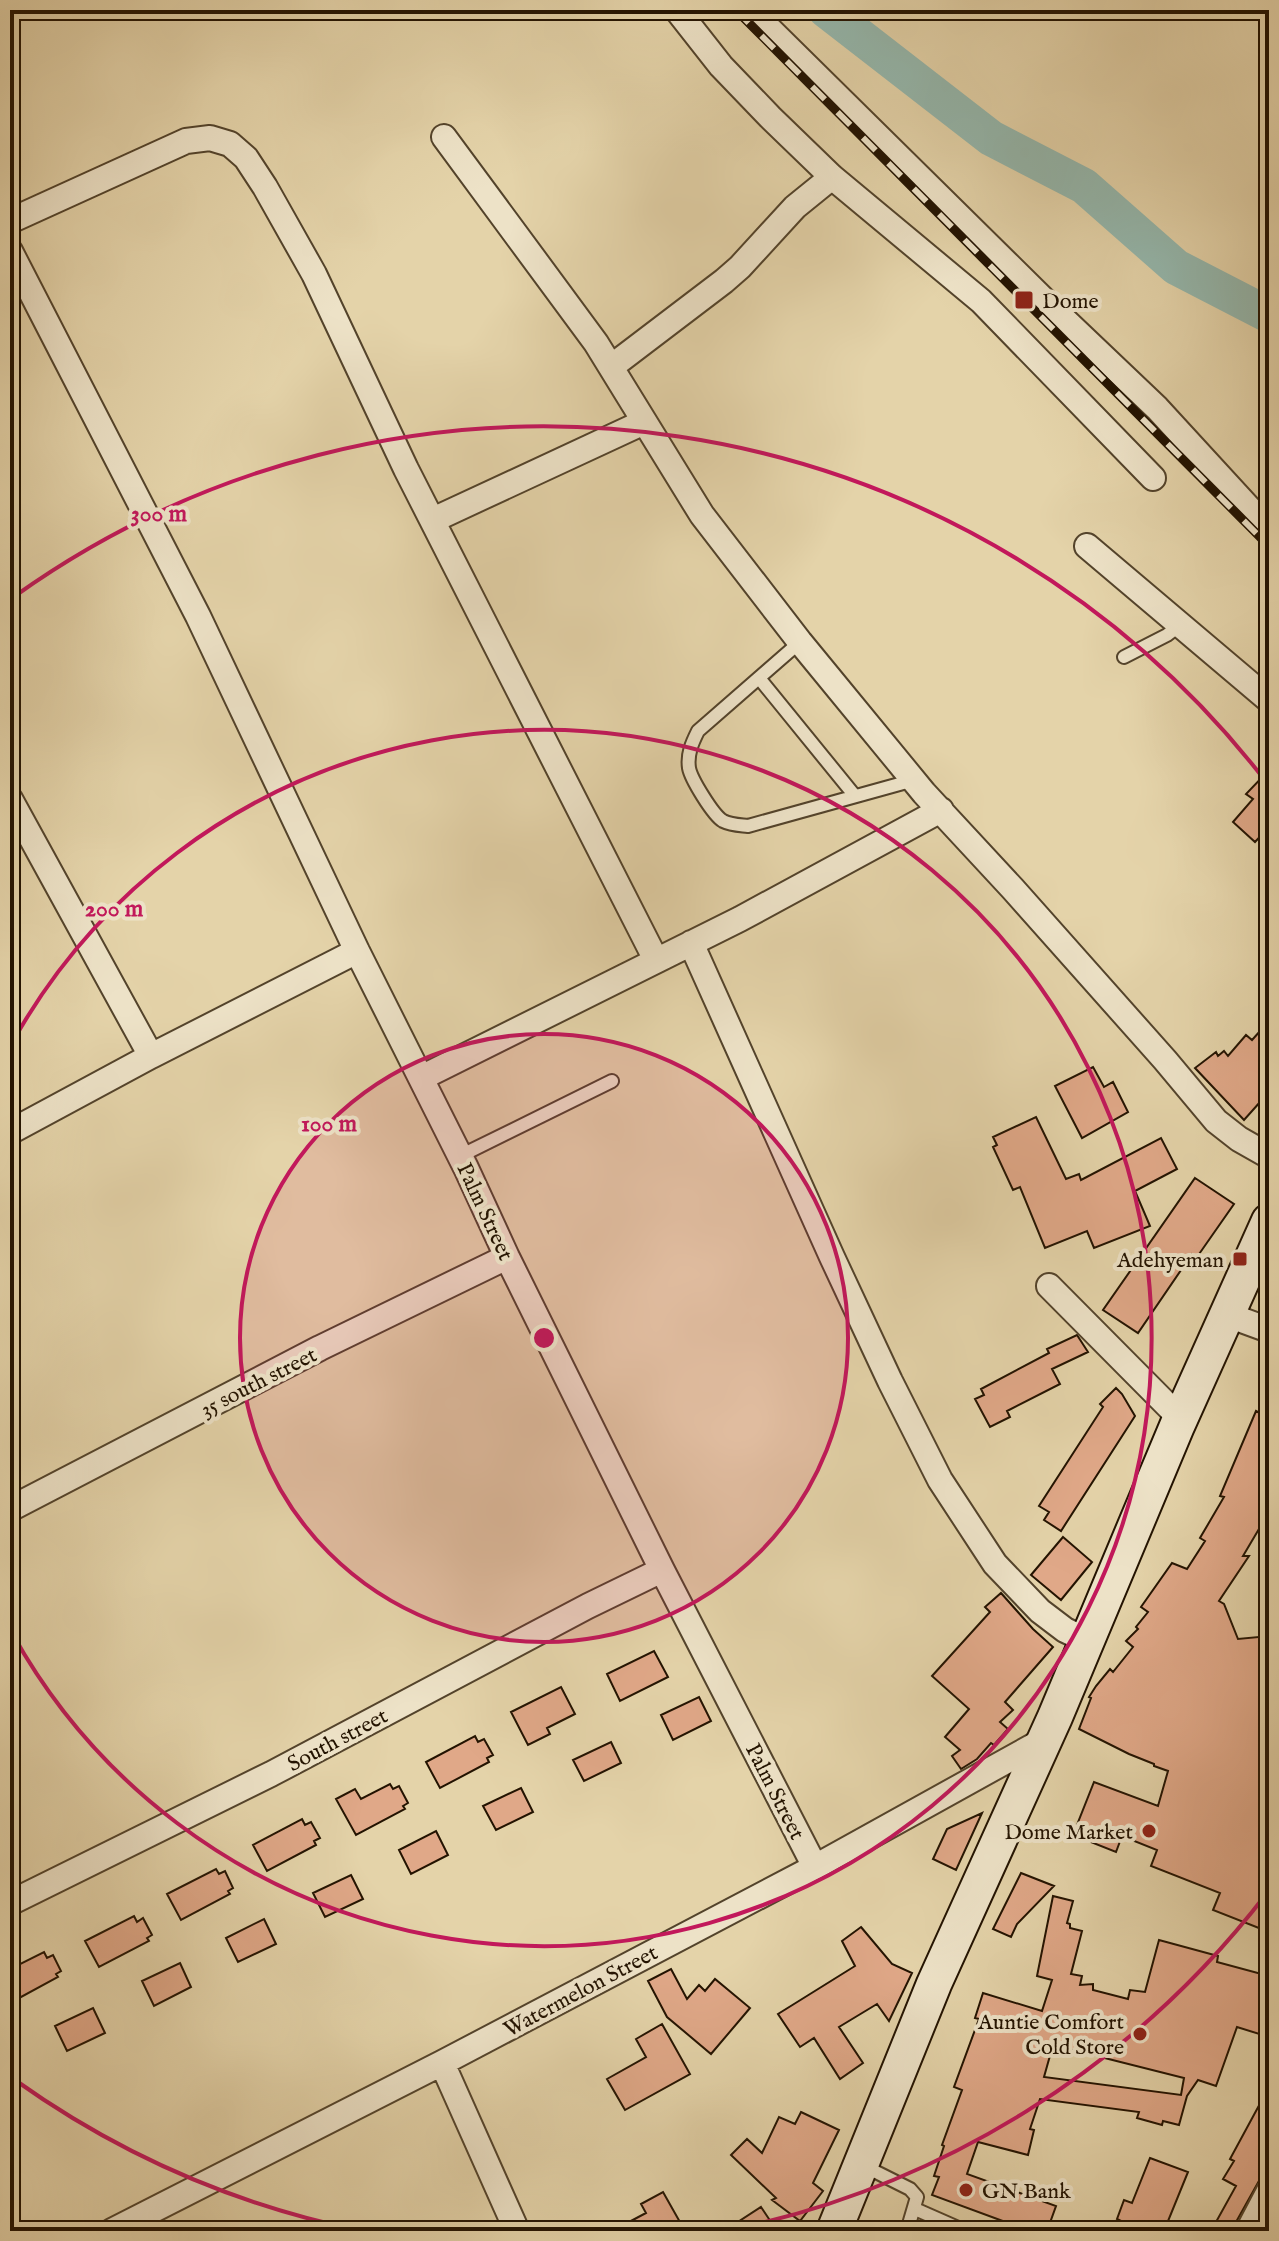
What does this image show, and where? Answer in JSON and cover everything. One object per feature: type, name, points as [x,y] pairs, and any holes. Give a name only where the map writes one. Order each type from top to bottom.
[{"type":"main road","points":[[834,2231],[934,1984],[1044,1740],[1269,1221]]},
{"type":"street","points":[[677,10],[721,66],[770,117],[832,177],[981,301],[1153,478]]},
{"type":"street","points":[[750,10],[1157,408],[1269,530]]},
{"type":"street","points":[[444,137],[596,343],[702,515],[800,642],[914,780],[1216,1121],[1269,1156]]},
{"type":"street","points":[[10,221],[186,141],[210,138],[230,144],[246,158],[314,274],[433,520],[656,960]]},
{"type":"street","points":[[611,367],[724,281],[795,207],[832,177]]},
{"type":"street","name":"Palm Street","points":[[10,251],[198,616],[507,1257],[662,1570],[815,1867]]},
{"type":"street","points":[[433,520],[644,422]]},
{"type":"street","points":[[1087,546],[1269,700]]},
{"type":"street","points":[[10,799],[151,1056]]},
{"type":"street","points":[[421,1078],[740,919],[941,810]]},
{"type":"street","points":[[691,943],[832,1257],[940,1480],[995,1564],[1040,1611],[1065,1630],[1086,1640]]},
{"type":"street","points":[[10,1132],[357,951]]},
{"type":"street","name":"35 south street","points":[[10,1509],[320,1348],[507,1257]]},
{"type":"street","points":[[1049,1286],[1181,1419]]},
{"type":"street","points":[[1228,1315],[1269,1330]]},
{"type":"street","name":"South street","points":[[10,1903],[271,1774],[662,1570]]},
{"type":"street","name":"Watermelon Street","points":[[112,2231],[442,2063],[815,1867],[1044,1740]]},
{"type":"street","points":[[442,2063],[517,2231]]},
{"type":"street","points":[[1248,2231],[1269,2191]]},
{"type":"lane","points":[[1124,657],[1180,625]]},
{"type":"lane","points":[[800,642],[698,731],[690,747],[689,770],[720,819],[734,825],[748,826],[914,780]]},
{"type":"lane","points":[[759,678],[855,796]]},
{"type":"lane","points":[[460,1156],[612,1081]]},
{"type":"lane","points":[[861,2164],[910,2189],[917,2197],[907,2231]]},
{"type":"lane","points":[[915,2209],[965,2231]]},
{"type":"building","points":[[1269,770],[1269,827],[1255,842],[1233,822],[1253,799],[1246,794]]},
{"type":"building","points":[[1269,1021],[1269,1092],[1244,1120],[1195,1068],[1216,1052],[1218,1056],[1224,1051],[1228,1056],[1246,1035],[1252,1040]]},
{"type":"building","points":[[1093,1067],[1104,1087],[1113,1082],[1128,1112],[1082,1138],[1055,1086]]},
{"type":"building","points":[[1036,1117],[1066,1179],[1079,1174],[1081,1180],[1161,1138],[1177,1169],[1135,1191],[1150,1226],[1094,1248],[1087,1231],[1045,1248],[1020,1187],[1013,1190],[993,1147],[997,1145],[993,1137]]},
{"type":"building","points":[[1195,1178],[1234,1204],[1197,1257],[1192,1254],[1138,1333],[1103,1310]]},
{"type":"building","points":[[1077,1335],[1088,1352],[1052,1369],[1060,1384],[1007,1411],[1010,1417],[990,1427],[975,1399],[984,1395],[981,1389],[1049,1353],[1047,1349]]},
{"type":"building","points":[[1116,1388],[1135,1416],[1061,1531],[1044,1520],[1049,1512],[1039,1506],[1103,1407],[1100,1404]]},
{"type":"building","points":[[1256,1411],[1269,1418],[1269,1512],[1243,1556],[1249,1556],[1219,1601],[1224,1604],[1238,1639],[1269,1636],[1269,1932],[1213,1910],[1220,1893],[1151,1866],[1157,1850],[1122,1836],[1116,1852],[1073,1835],[1094,1782],[1158,1806],[1168,1771],[1079,1729],[1089,1697],[1096,1686],[1110,1669],[1113,1672],[1133,1647],[1126,1641],[1148,1612],[1141,1607],[1172,1563],[1187,1569],[1205,1541],[1200,1538],[1224,1497],[1220,1496]]},
{"type":"building","points":[[1063,1537],[1092,1562],[1061,1600],[1031,1575]]},
{"type":"building","points":[[1001,1593],[1053,1647],[1005,1702],[1013,1710],[1000,1722],[1008,1729],[994,1745],[991,1743],[977,1759],[961,1769],[952,1756],[960,1750],[945,1737],[969,1709],[932,1676],[990,1612],[985,1607]]},
{"type":"building","points":[[654,1651],[668,1677],[620,1701],[607,1674]]},
{"type":"building","points":[[561,1687],[575,1714],[547,1728],[550,1734],[528,1745],[511,1712]]},
{"type":"building","points":[[699,1697],[711,1721],[673,1740],[661,1715]]},
{"type":"building","points":[[475,1736],[478,1742],[484,1739],[493,1755],[487,1758],[489,1762],[440,1788],[426,1762]]},
{"type":"building","points":[[611,1742],[621,1763],[584,1781],[573,1760]]},
{"type":"building","points":[[390,1784],[393,1789],[399,1786],[408,1803],[403,1806],[405,1809],[356,1835],[336,1799],[355,1789],[361,1799]]},
{"type":"building","points":[[521,1788],[533,1812],[496,1830],[483,1806]]},
{"type":"building","points":[[982,1813],[956,1870],[933,1859],[947,1829]]},
{"type":"building","points":[[302,1819],[305,1825],[311,1822],[320,1838],[314,1841],[316,1845],[267,1871],[253,1845]]},
{"type":"building","points":[[436,1831],[448,1855],[411,1874],[399,1850]]},
{"type":"building","points":[[216,1869],[219,1874],[225,1871],[233,1888],[228,1891],[230,1894],[181,1920],[167,1894]]},
{"type":"building","points":[[1021,1873],[1054,1886],[1017,1924],[1011,1937],[993,1929]]},
{"type":"building","points":[[351,1875],[363,1899],[325,1917],[313,1893]]},
{"type":"building","points":[[1053,1896],[1073,1901],[1067,1923],[1070,1928],[1082,1931],[1071,1974],[1082,1976],[1080,1985],[1093,1984],[1093,1990],[1128,1999],[1130,1990],[1145,1992],[1159,1940],[1218,1956],[1217,1962],[1269,1976],[1269,2037],[1237,2027],[1216,2086],[1198,2080],[1187,2096],[1179,2125],[1163,2121],[1162,2125],[1137,2118],[1139,2112],[1040,2099],[1030,2129],[1034,2130],[1028,2155],[978,2142],[967,2174],[1056,2206],[1047,2231],[1030,2231],[932,2195],[939,2177],[934,2176],[942,2145],[962,2090],[954,2087],[979,2019],[975,2018],[983,1993],[1042,2011],[1052,1980],[1037,1976]],"holes":[[[1053,2045],[1184,2078],[1181,2095],[1044,2077]]]},
{"type":"building","points":[[134,1916],[137,1922],[143,1918],[152,1935],[147,1938],[149,1941],[99,1967],[85,1941]]},
{"type":"building","points":[[264,1919],[276,1944],[238,1962],[226,1938]]},
{"type":"building","points":[[861,1927],[892,1964],[912,1973],[889,2021],[877,2004],[839,2027],[863,2063],[840,2079],[814,2038],[800,2047],[778,2014],[855,1966],[842,1941]]},
{"type":"building","points":[[44,1952],[47,1958],[53,1955],[61,1971],[56,1974],[58,1977],[10,2003],[10,1969]]},
{"type":"building","points":[[180,1963],[191,1987],[154,2006],[142,1981]]},
{"type":"building","points":[[671,1969],[687,1999],[699,1985],[705,1991],[715,1979],[750,2008],[711,2054],[667,2017],[648,1981]]},
{"type":"building","points":[[93,2008],[105,2033],[67,2051],[55,2026]]},
{"type":"building","points":[[662,2024],[690,2074],[625,2110],[607,2079],[646,2057],[636,2039]]},
{"type":"building","points":[[1269,2087],[1269,2163],[1231,2231],[1211,2231],[1236,2186],[1223,2179],[1234,2161],[1230,2159]]},
{"type":"building","points":[[801,2112],[839,2130],[813,2183],[823,2191],[800,2221],[772,2200],[776,2198],[731,2155],[747,2139],[762,2153],[779,2117],[795,2124]]},
{"type":"building","points":[[1150,2158],[1188,2172],[1164,2231],[1141,2231],[1117,2219],[1124,2200],[1132,2203]]},
{"type":"building","points":[[663,2192],[685,2231],[612,2231],[646,2213],[641,2204]]},
{"type":"building","points":[[761,2207],[777,2231],[724,2231]]},
{"type":"waterway","points":[[826,10],[991,138],[1084,186],[1176,267],[1269,315]]},
{"type":"railway","points":[[736,10],[1269,546]]},
{"type":"place","name":"Dome","points":[[1024,300]]},
{"type":"place","name":"Adehyeman","points":[[1240,1259]]},
{"type":"place","name":"Dome Market","points":[[1149,1831]]},
{"type":"place","name":"Auntie Comfort Cold Store","points":[[1140,2034]]},
{"type":"place","name":"GN Bank","points":[[966,2190]]}]
